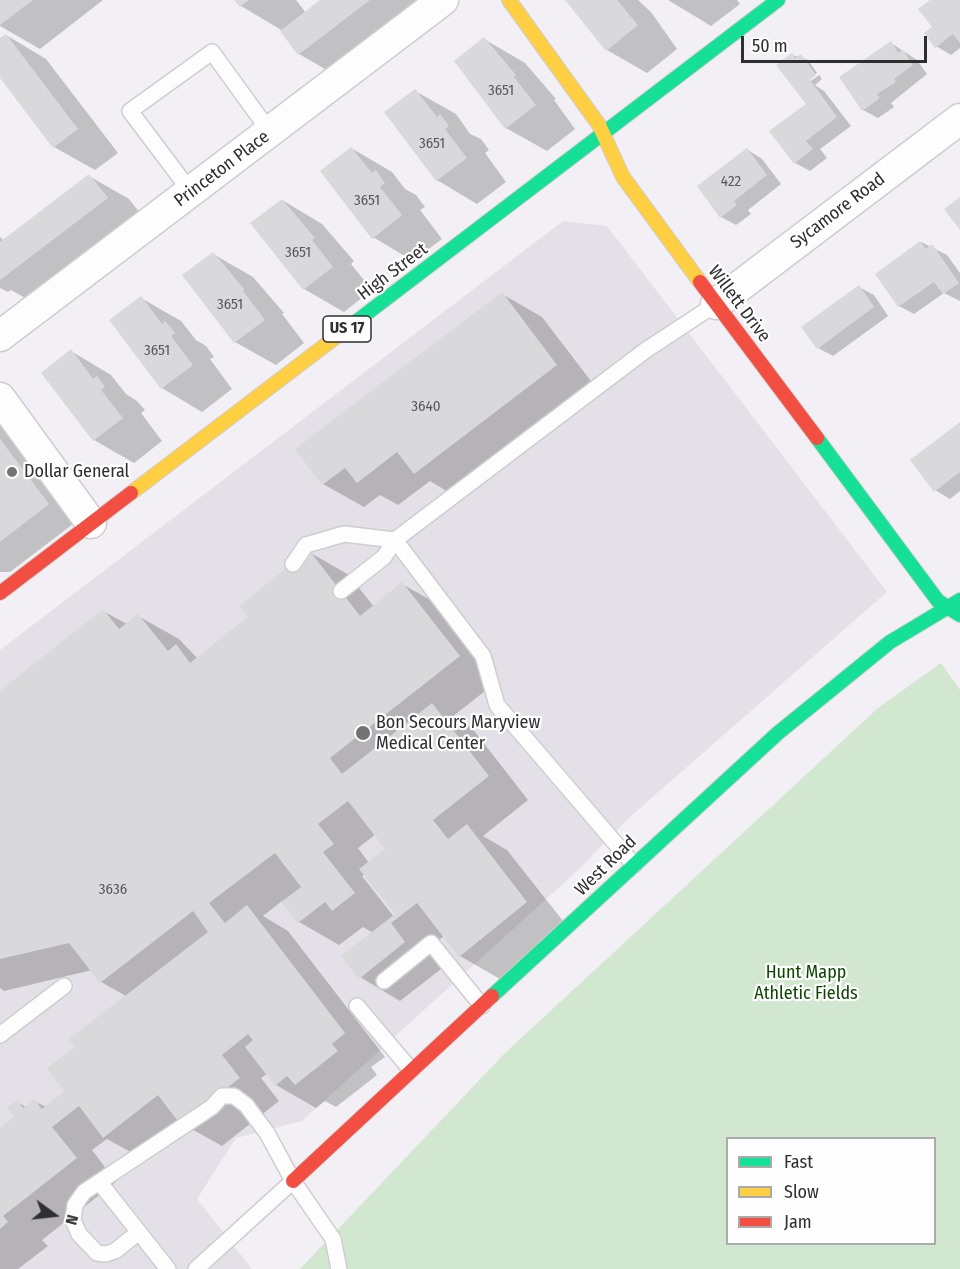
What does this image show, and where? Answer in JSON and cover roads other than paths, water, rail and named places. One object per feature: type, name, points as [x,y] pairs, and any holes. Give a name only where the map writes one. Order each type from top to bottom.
[{"type":"street","name":"Princeton Place","points":[[0,336],[443,0]]},
{"type":"street","name":"Willett Drive","points":[[508,0],[557,64],[604,135],[623,177],[716,304],[938,601],[960,615]]},
{"type":"street","name":"High Street","points":[[0,592],[604,135],[778,0]]},
{"type":"street","name":"Sycamore Road","points":[[716,304],[960,119]]},
{"type":"street","points":[[0,398],[91,524]]},
{"type":"street","name":"West Road","points":[[293,1181],[784,728],[890,642],[960,600]]},
{"type":"lane","points":[[191,192],[130,111],[212,52],[270,132]]},
{"type":"lane","points":[[341,591],[384,557],[395,540],[646,350],[716,304]]},
{"type":"lane","points":[[293,564],[306,545],[344,534],[395,540],[483,656],[497,705],[634,865]]},
{"type":"lane","points":[[384,981],[431,944],[482,1006]]},
{"type":"lane","points":[[0,1035],[64,986]]},
{"type":"lane","points":[[357,1006],[411,1070]]},
{"type":"lane","points":[[139,1232],[106,1254],[97,1253],[84,1241],[73,1220],[75,1205],[84,1192],[212,1107],[222,1096],[234,1096],[246,1105],[267,1133],[293,1181],[333,1239],[339,1269]]},
{"type":"lane","points":[[196,1269],[293,1181]]},
{"type":"lane","points":[[100,1183],[168,1269]]},
{"type":"place","name":"Dollar General","points":[[12,472]]},
{"type":"place","name":"Bon Secours Maryview Medical Center","points":[[363,733]]},
{"type":"park label","name":"Hunt Mapp Athletic Fields","points":[[806,983]]}]
